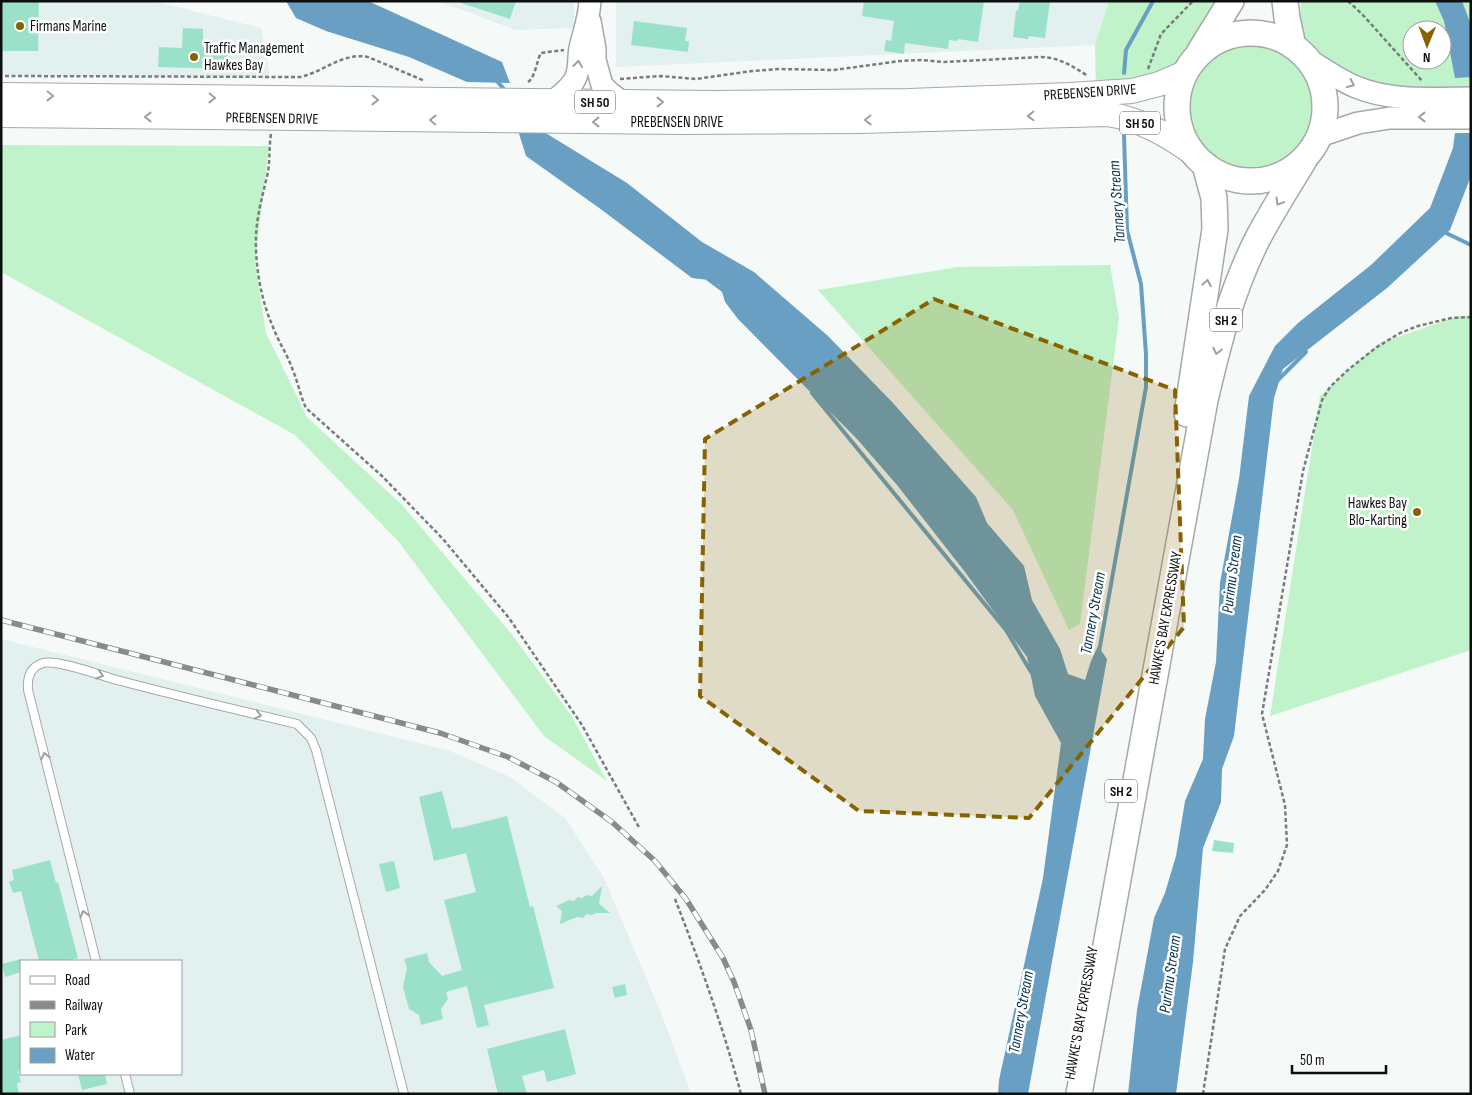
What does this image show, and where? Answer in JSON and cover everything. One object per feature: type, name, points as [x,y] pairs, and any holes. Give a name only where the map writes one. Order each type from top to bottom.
[{"type":"highway","name":"SH 2","points":[[1199,159],[1186,143],[1182,134],[1177,110],[1178,94],[1191,64],[1230,1]]},
{"type":"highway","name":"SH 2","points":[[1285,1],[1301,53],[1320,83],[1325,105],[1322,129],[1304,160]]},
{"type":"highway","points":[[1191,64],[1214,43],[1233,35],[1265,34],[1276,37],[1301,53]]},
{"type":"highway","name":"SH 50","points":[[1199,159],[1225,176],[1256,181],[1280,175],[1304,160]]},
{"type":"highway","name":"HAWKE'S BAY EXPRESSWAY","points":[[1066,1094],[1161,578],[1210,266],[1214,229],[1214,198],[1199,159]]},
{"type":"highway","name":"HAWKE'S BAY EXPRESSWAY","points":[[1079,1094],[1207,391],[1221,335],[1244,270],[1259,237],[1304,160]]},
{"type":"main road","points":[[552,102],[576,79],[580,49],[590,10]]},
{"type":"main road","points":[[590,10],[595,60],[602,85],[622,102]]},
{"type":"main road","points":[[1301,53],[1355,87],[1382,95],[1413,98],[1471,98]]},
{"type":"main road","name":"PREBENSEN DRIVE","points":[[1,95],[552,102],[909,101],[1070,95],[1149,88],[1191,64]]},
{"type":"main road","name":"PREBENSEN DRIVE","points":[[1,116],[714,122],[862,121],[1106,114],[1123,117],[1159,130],[1199,159]]},
{"type":"main road","points":[[1319,136],[1358,123],[1382,119],[1471,118]]},
{"type":"lane","points":[[96,960],[28,690],[30,671],[45,662],[58,663],[118,680],[296,724],[311,738],[316,750],[404,1094]]},
{"type":"lane","points":[[125,1075],[130,1094]]},
{"type":"path","points":[[1148,69],[1161,34],[1193,1]]},
{"type":"path","points":[[1348,1],[1427,85]]},
{"type":"path","points":[[523,83],[529,82],[533,77],[536,62],[541,53],[580,49]]},
{"type":"path","points":[[1,76],[300,77],[312,74],[340,59],[359,56],[368,57],[402,71]]},
{"type":"path","points":[[618,79],[661,76],[696,79],[778,69],[834,70],[900,61],[944,62],[1040,57],[1050,57],[1067,62],[1088,76],[1095,78]]},
{"type":"path","points":[[274,118],[270,138],[271,152],[258,211],[256,238],[258,266],[262,294],[272,326],[293,370],[306,408],[382,476],[443,539],[509,618],[582,725],[640,829]]},
{"type":"path","points":[[1202,1094],[1224,949],[1240,916],[1264,890],[1278,871],[1287,845],[1285,805],[1262,714],[1303,471],[1322,400],[1330,387],[1348,369],[1377,347],[1400,333],[1418,326],[1451,318],[1471,317]]},
{"type":"path","points":[[675,898],[714,1005],[740,1094]]},
{"type":"highlighted area","points":[[934,299],[1175,390],[1184,627],[1029,818],[859,811],[700,696],[705,439]]},
{"type":"shaded area","points":[[1,1],[153,1],[261,28],[270,78],[1,75]]},
{"type":"shaded area","points":[[438,1],[574,1],[574,28],[516,30]]},
{"type":"shaded area","points":[[616,1],[1109,1],[1095,45],[616,67]]},
{"type":"shaded area","points":[[1,639],[450,751],[510,777],[565,818],[604,878],[663,1018],[691,1094],[1,1094]]},
{"type":"green space","points":[[1109,1],[1221,1],[1188,52],[1177,64],[1164,73],[1096,87],[1095,45]]},
{"type":"green space","points":[[1301,1],[1471,1],[1471,92],[1412,92],[1363,80],[1334,66],[1322,57],[1311,47],[1304,36],[1301,24]]},
{"type":"green space","points":[[1252,43],[1276,48],[1297,62],[1311,83],[1316,107],[1311,131],[1297,152],[1276,166],[1252,171],[1228,166],[1207,152],[1193,131],[1188,107],[1193,83],[1207,62],[1228,48]]},
{"type":"green space","points":[[1,145],[269,146],[255,262],[266,333],[307,417],[402,505],[510,632],[571,715],[607,781],[544,736],[398,541],[295,435],[1,272]]},
{"type":"green space","points":[[1110,265],[1119,318],[1080,624],[1069,630],[1013,510],[818,290],[958,267]]},
{"type":"green space","points":[[1458,316],[1471,316],[1471,650],[1270,716],[1320,396],[1378,344]]},
{"type":"water","points":[[286,1],[368,1],[502,62],[510,83],[467,82],[409,57],[326,31],[296,18]]},
{"type":"water","points":[[1435,1],[1462,1],[1471,25],[1471,77],[1455,78],[1452,62],[1452,20],[1444,20]]},
{"type":"water","points":[[516,124],[531,124],[627,183],[702,242],[754,272],[828,336],[893,403],[976,497],[987,523],[1024,566],[1032,600],[1060,649],[1068,674],[1085,680],[1098,646],[1107,659],[1028,1094],[998,1094],[999,1080],[1043,878],[1061,743],[1035,696],[1027,657],[965,572],[897,485],[857,439],[738,319],[725,302],[720,285],[709,280],[692,278],[526,156]]},
{"type":"water","points":[[1455,133],[1471,133],[1471,176],[1450,230],[1387,288],[1283,369],[1274,398],[1234,736],[1222,769],[1221,802],[1203,848],[1193,962],[1176,1094],[1128,1094],[1137,1010],[1154,918],[1165,893],[1176,856],[1185,801],[1203,759],[1205,719],[1216,662],[1220,583],[1239,479],[1249,396],[1275,346],[1298,323],[1371,265],[1430,208],[1453,148]]},
{"type":"building","name":"Firmans Marine","points":[[1,1],[39,1],[38,51],[1,51]]},
{"type":"building","points":[[461,1],[516,1],[510,19],[461,3]]},
{"type":"building","points":[[864,1],[984,1],[978,42],[958,39],[957,41],[949,40],[948,49],[905,43],[904,54],[884,51],[886,40],[891,41],[894,21],[862,16]]},
{"type":"building","points":[[1020,1],[1050,1],[1045,38],[1029,36],[1028,39],[1013,37],[1016,10],[1018,11]]},
{"type":"building","points":[[634,21],[687,28],[685,41],[689,41],[688,52],[631,45]]},
{"type":"building","name":"Traffic Management Hawkes Bay","points":[[183,28],[203,29],[203,47],[229,48],[228,69],[158,67],[159,47],[182,48]]},
{"type":"building","points":[[442,791],[452,829],[507,816],[530,907],[533,906],[554,988],[484,1005],[489,1025],[477,1028],[467,986],[446,992],[448,999],[441,1009],[443,1019],[421,1025],[419,1015],[409,1009],[403,987],[407,968],[404,959],[427,953],[429,962],[442,976],[462,970],[444,900],[476,892],[466,853],[434,861],[419,797]]},
{"type":"building","points":[[1214,840],[1234,843],[1233,853],[1212,851]]},
{"type":"building","points":[[50,860],[56,883],[58,882],[78,958],[69,960],[39,960],[21,891],[13,893],[9,882],[14,880],[12,870]]},
{"type":"building","points":[[394,861],[400,888],[386,892],[379,864]]},
{"type":"building","points":[[602,886],[599,904],[610,913],[587,914],[583,918],[577,917],[560,924],[562,911],[556,906],[569,900],[574,901],[578,897],[592,896]]},
{"type":"building","points":[[21,959],[20,972],[5,977],[2,964]]},
{"type":"building","points":[[625,984],[627,995],[615,998],[612,987]]},
{"type":"building","points":[[565,1029],[576,1074],[547,1082],[544,1070],[522,1076],[527,1094],[498,1094],[487,1049]]},
{"type":"building","points":[[20,1035],[20,1070],[18,1071],[21,1082],[17,1083],[19,1094],[1,1094],[1,1040]]},
{"type":"building","points":[[78,1075],[105,1075],[107,1084],[82,1090]]},
{"type":"waterway","name":"Tannery Stream","points":[[1124,73],[1126,50],[1153,1]]},
{"type":"waterway","points":[[496,80],[503,88]]},
{"type":"waterway","name":"Tannery Stream","points":[[1099,652],[1146,387],[1146,354],[1141,284],[1127,230],[1124,135]]},
{"type":"waterway","points":[[1444,232],[1471,245]]},
{"type":"waterway","points":[[708,279],[724,291]]},
{"type":"waterway","name":"Purimu Stream","points":[[1277,381],[1306,352]]},
{"type":"waterway","points":[[812,393],[1006,630],[1031,672]]},
{"type":"railway","points":[[1,620],[440,733],[508,757],[556,782],[612,822],[655,861],[686,899],[723,958],[734,982],[751,1030],[765,1094]]},
{"type":"place","name":"Firmans Marine","points":[[20,26]]},
{"type":"place","name":"Traffic Management Hawkes Bay","points":[[194,57]]},
{"type":"place","name":"Hawkes Bay Blo-Karting","points":[[1417,512]]}]
